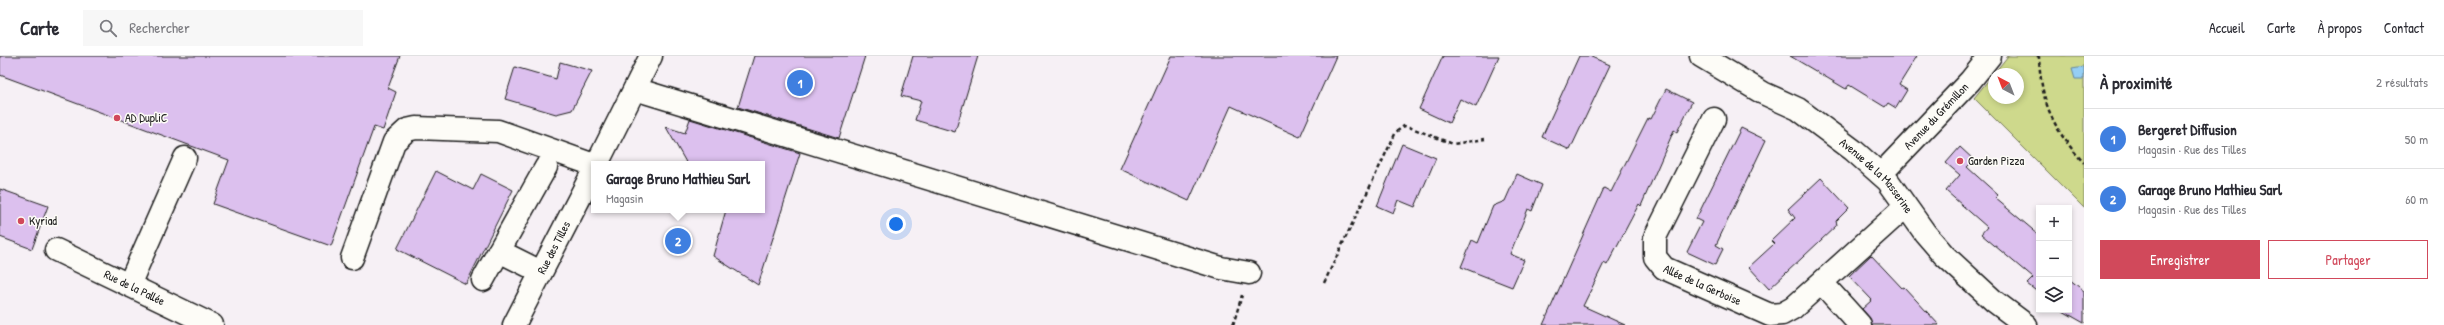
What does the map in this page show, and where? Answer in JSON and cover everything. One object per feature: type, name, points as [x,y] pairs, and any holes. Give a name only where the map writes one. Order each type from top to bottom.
[{"type":"street","points":[[599,161],[651,56]]},
{"type":"street","name":"Avenue de la Masserine","points":[[1702,56],[1764,93],[1798,109],[1823,126],[1881,174],[1925,233],[1950,260],[1994,300],[2026,325]]},
{"type":"street","name":"Avenue du Grémillon","points":[[1881,174],[1970,81],[1990,56]]},
{"type":"street","points":[[635,89],[1221,268],[1249,273]]},
{"type":"street","name":"Allée de la Gerboise","points":[[1714,118],[1655,237],[1655,257],[1664,268],[1770,315],[1782,314],[1793,308],[1822,283],[1905,207]]},
{"type":"street","points":[[352,258],[394,142],[407,130],[416,128],[498,131],[591,164]]},
{"type":"street","points":[[129,285],[185,158]]},
{"type":"street","points":[[483,280],[546,166]]},
{"type":"street","name":"Rue des Tilles","points":[[514,325],[591,176]]},
{"type":"street","name":"Rue de la Pallée","points":[[56,250],[212,325]]},
{"type":"street","points":[[499,251],[541,272]]},
{"type":"street","points":[[1822,283],[1860,325]]},
{"type":"path","points":[[2038,56],[2040,84],[2046,107],[2058,131],[2084,162]]},
{"type":"path","points":[[1324,283],[1396,132],[1404,126],[1409,127],[1453,144],[1485,139]]},
{"type":"path","points":[[1233,325],[1249,273]]},
{"type":"green space","points":[[2008,56],[2084,56],[2084,208],[1974,98],[1988,81],[1988,104],[2024,104],[2024,68],[1998,68]]},
{"type":"water","points":[[2084,67],[2084,79],[2075,79],[2072,69]]},
{"type":"building","points":[[0,56],[400,56],[388,88],[396,92],[383,130],[374,127],[331,246],[213,204],[229,160],[0,75]]},
{"type":"building","points":[[754,56],[865,56],[839,138],[738,107]]},
{"type":"building","points":[[913,56],[978,56],[955,132],[915,120],[921,101],[901,96]]},
{"type":"building","points":[[1171,56],[1336,56],[1300,137],[1231,106],[1189,201],[1120,169]]},
{"type":"building","points":[[1443,56],[1499,56],[1476,107],[1460,99],[1449,123],[1419,109]]},
{"type":"building","points":[[1579,56],[1589,56],[1610,65],[1570,150],[1542,137]]},
{"type":"building","points":[[1790,56],[1917,56],[1899,85],[1907,90],[1896,108],[1888,103],[1885,107],[1849,85],[1846,89]]},
{"type":"building","points":[[560,62],[592,71],[572,110],[556,114],[505,99],[515,67],[556,79]]},
{"type":"building","points":[[1666,89],[1692,102],[1677,132],[1674,130],[1641,206],[1639,204],[1607,265],[1604,263],[1583,306],[1625,325],[1543,325],[1604,188],[1611,192],[1648,118],[1651,119]]},
{"type":"building","points":[[690,119],[800,153],[758,285],[713,256],[725,213],[765,213],[765,161],[685,161],[666,127],[685,133]]},
{"type":"building","points":[[1741,128],[1766,140],[1716,245],[1723,249],[1715,265],[1687,252],[1702,222],[1696,219]]},
{"type":"building","points":[[1402,144],[1436,158],[1415,207],[1398,200],[1393,213],[1377,206]]},
{"type":"building","points":[[1960,147],[1974,160],[1967,167],[1998,195],[1995,198],[2036,232],[2036,291],[2027,284],[2033,278],[1981,234],[1987,227],[1946,191],[1960,175],[1946,163]]},
{"type":"building","points":[[436,171],[473,190],[481,174],[513,190],[466,284],[397,249]]},
{"type":"building","points":[[1517,174],[1542,185],[1532,211],[1528,209],[1510,254],[1524,260],[1512,287],[1461,267],[1472,240],[1478,243],[1493,206],[1505,201]]},
{"type":"building","points":[[1821,178],[1849,208],[1836,221],[1837,225],[1769,289],[1749,267],[1774,244],[1771,241],[1795,218],[1788,209]]},
{"type":"building","name":"Kyriad","points":[[0,189],[48,206],[32,249],[0,237]]},
{"type":"building","points":[[1871,255],[1902,288],[1904,287],[1939,325],[1872,325],[1869,317],[1862,309],[1872,300],[1849,276]]},
{"type":"building","points":[[2072,281],[2084,291],[2084,323],[2066,313],[2072,313]]},
{"type":"place","name":"Bergeret Diffusion","points":[[800,83]]},
{"type":"place","name":"AD DupliC","points":[[117,118]]},
{"type":"place","name":"Garden Pizza","points":[[1960,161]]},
{"type":"place","name":"Kyriad","points":[[21,221]]},
{"type":"place","name":"Garage Bruno Mathieu Sarl","points":[[678,241]]}]
